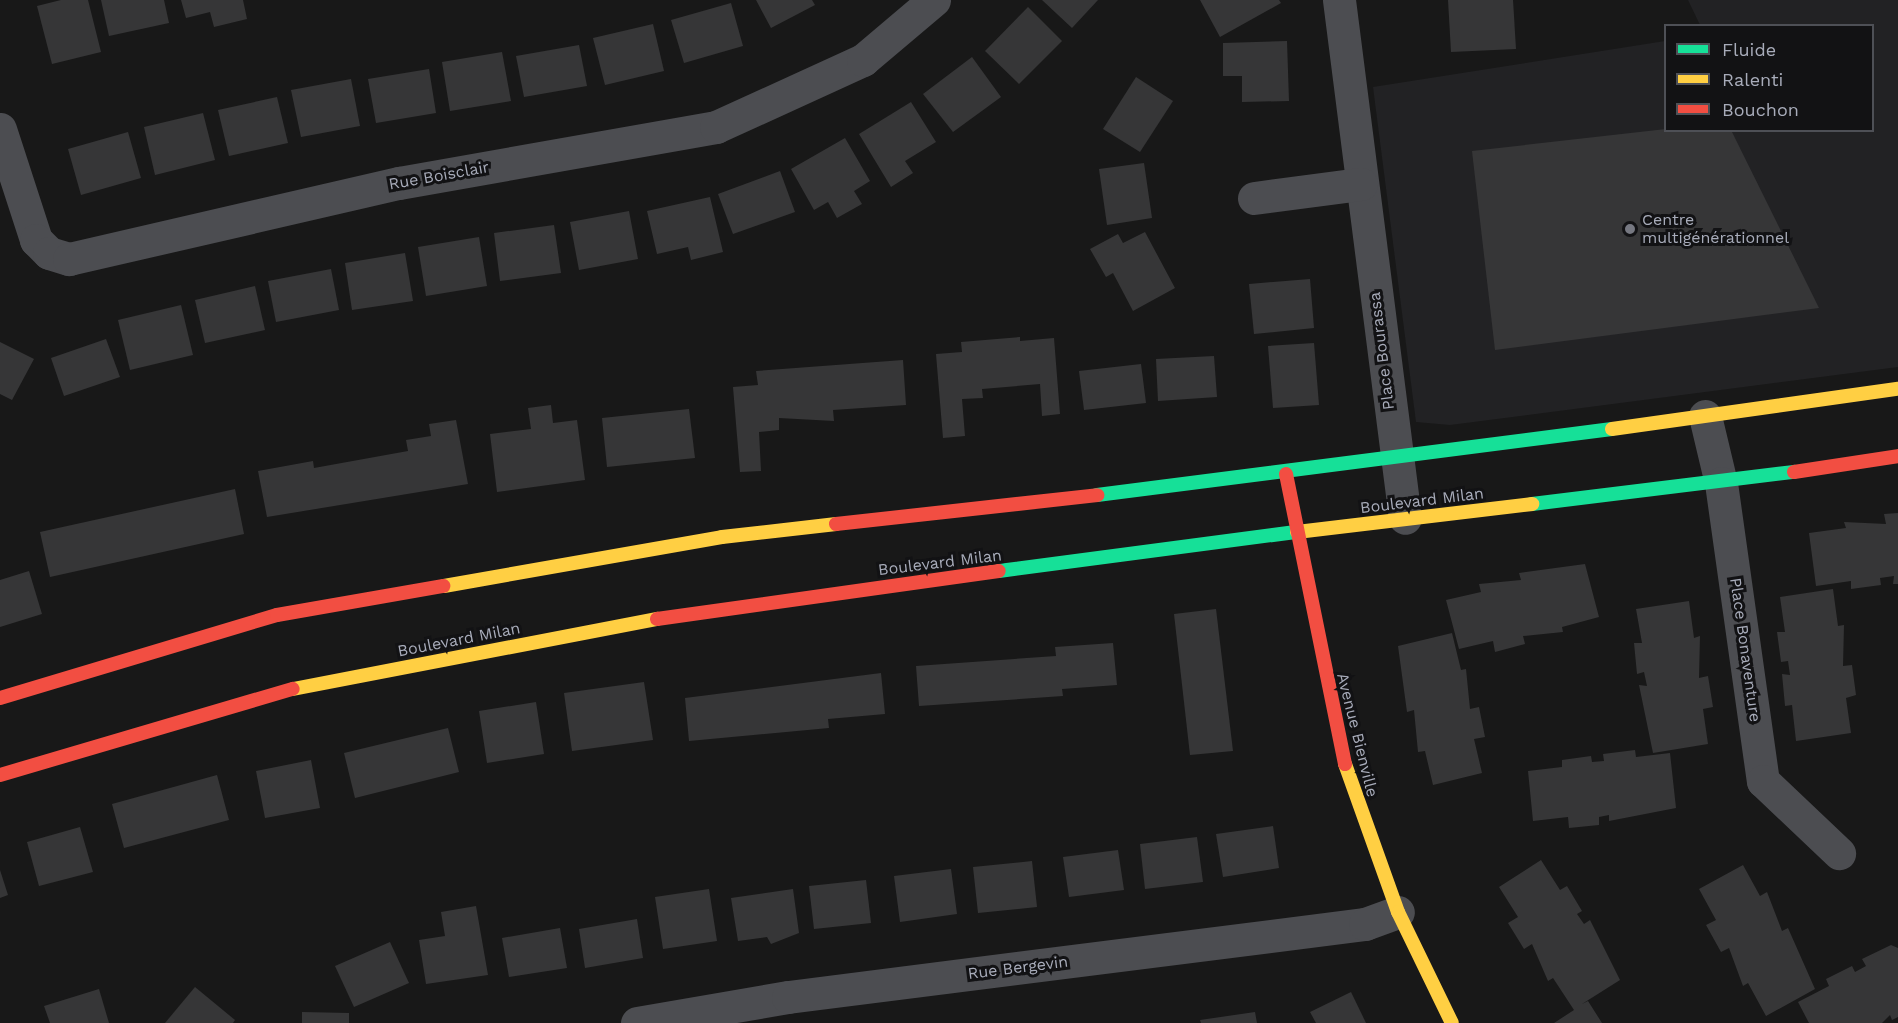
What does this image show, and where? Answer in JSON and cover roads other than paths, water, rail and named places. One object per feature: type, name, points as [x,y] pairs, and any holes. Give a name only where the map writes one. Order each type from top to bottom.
[{"type":"main road","points":[[0,698],[276,615],[722,537],[1286,474],[1394,456],[1898,389]]},
{"type":"main road","name":"Boulevard Milan","points":[[0,775],[293,689],[717,607],[1295,535],[1405,518],[1721,483],[1898,456]]},
{"type":"main road","name":"Avenue Bienville","points":[[1286,474],[1295,535],[1350,787],[1398,912],[1452,1023]]},
{"type":"street","name":"Rue Boisclair","points":[[0,129],[36,240],[49,253],[69,259],[388,185],[716,127],[863,60],[934,0]]},
{"type":"street","name":"Place Bourassa","points":[[1339,0],[1394,456],[1405,518]]},
{"type":"street","points":[[1254,198],[1361,184]]},
{"type":"street","name":"Place Bonaventure","points":[[1705,416],[1721,483],[1763,781],[1839,853]]},
{"type":"street","name":"Rue Bergevin","points":[[637,1023],[788,997],[1365,924],[1398,912]]},
{"type":"place","name":"Centre multigénérationnel","points":[[1630,229]]}]
